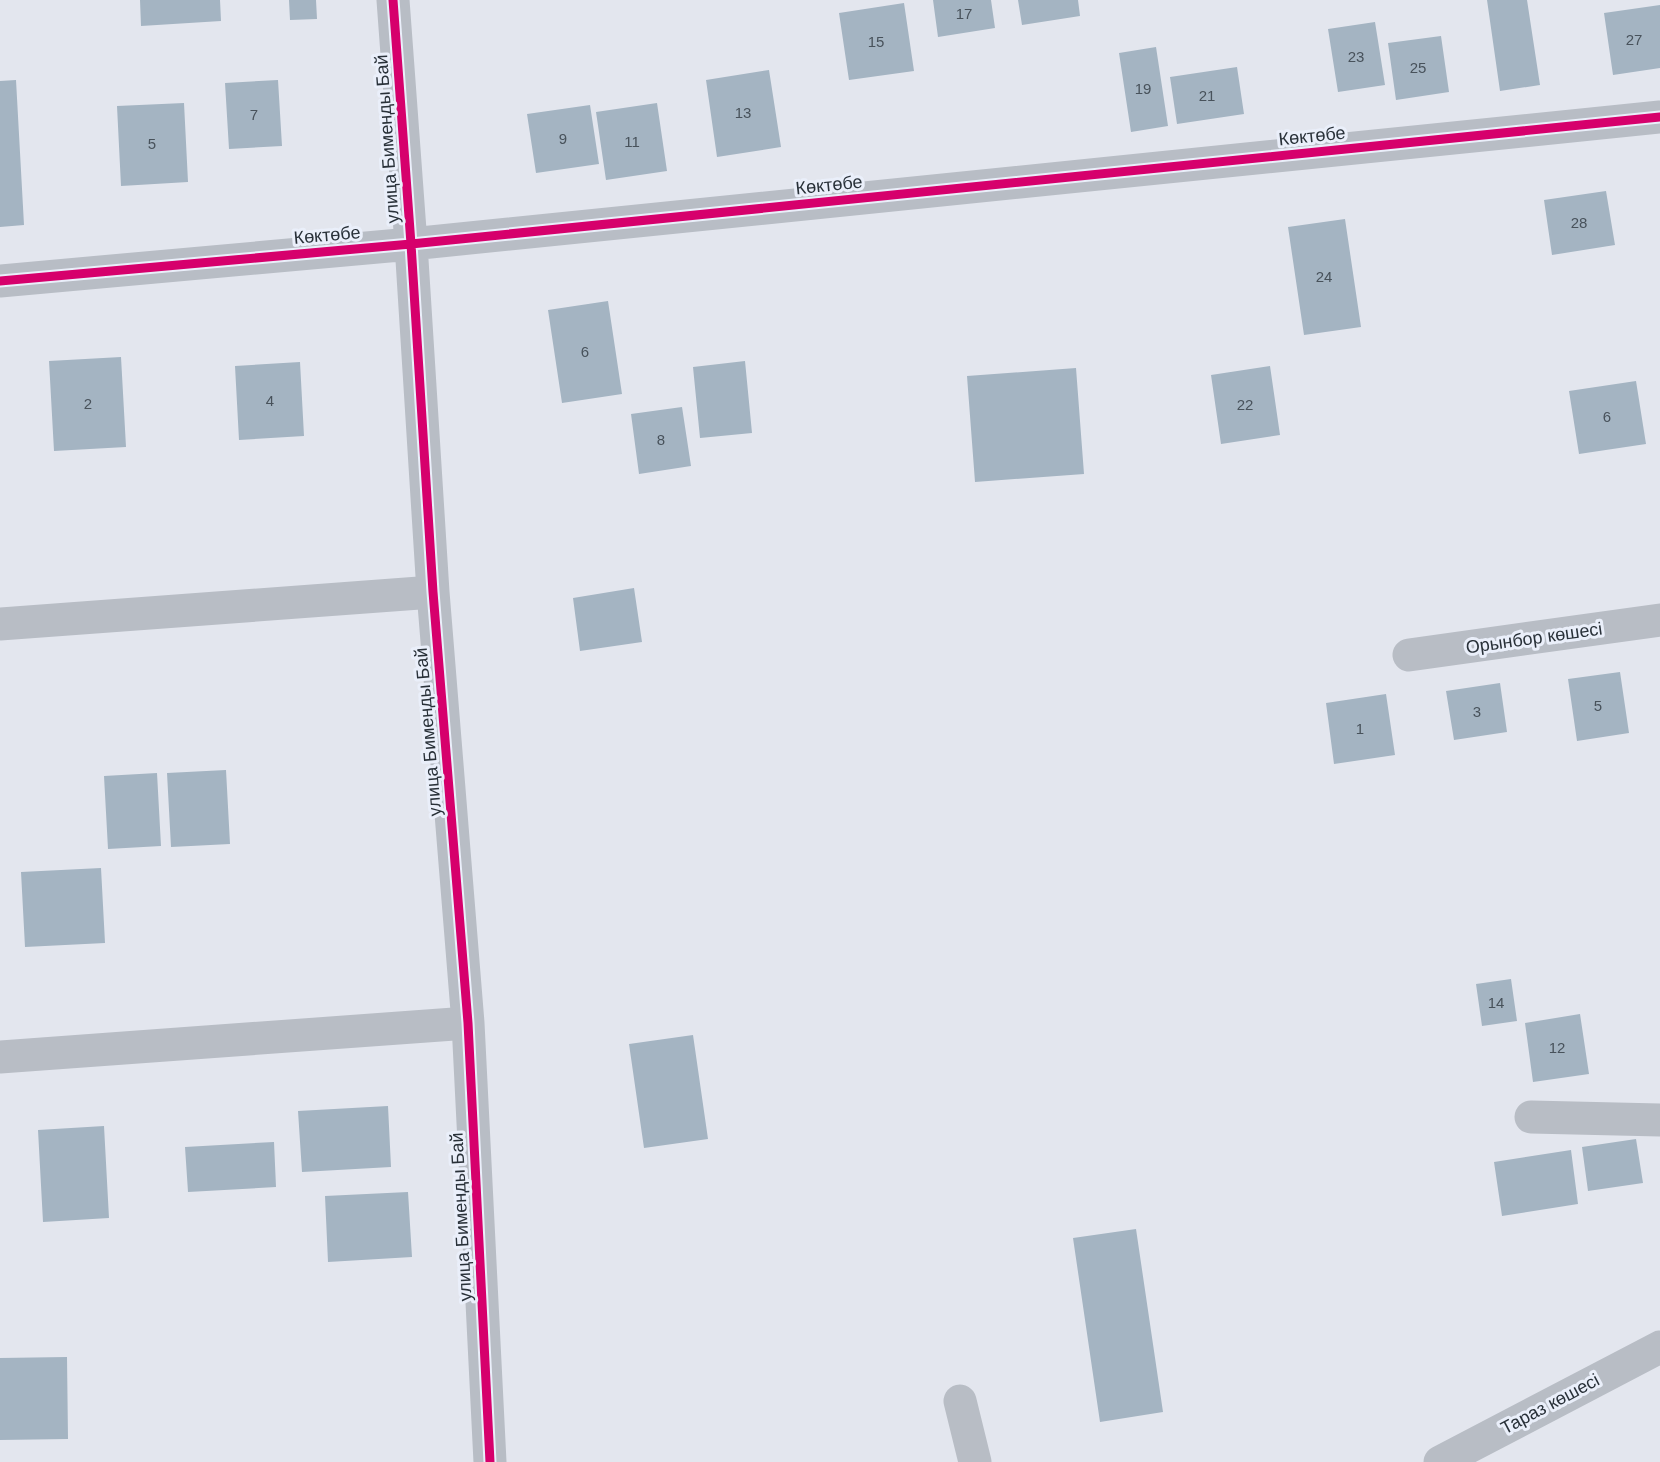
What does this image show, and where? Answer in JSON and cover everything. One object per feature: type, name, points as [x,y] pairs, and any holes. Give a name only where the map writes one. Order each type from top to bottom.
[{"type":"street","name":"улица Бименды Бай","points":[[393,0],[433,592],[468,1023],[490,1462]]},
{"type":"street","name":"Көктөбе","points":[[0,280],[411,244],[1660,117]]},
{"type":"street","points":[[0,624],[433,592]]},
{"type":"street","name":"Орынбор көшесі","points":[[1409,655],[1660,620]]},
{"type":"street","points":[[0,1056],[468,1023]]},
{"type":"street","points":[[1531,1117],[1660,1120]]},
{"type":"street","name":"Тараз көшесі","points":[[1440,1462],[1660,1347]]},
{"type":"street","points":[[960,1401],[975,1462]]},
{"type":"building","points":[[140,0],[220,0],[221,21],[141,26]]},
{"type":"building","points":[[289,0],[316,0],[317,19],[290,20]]},
{"type":"building","points":[[933,0],[991,0],[995,28],[938,37]]},
{"type":"building","points":[[1018,0],[1078,0],[1080,16],[1022,25]]},
{"type":"building","points":[[1487,0],[1527,0],[1540,85],[1500,91]]},
{"type":"building","points":[[904,3],[914,71],[849,80],[839,13]]},
{"type":"building","points":[[1660,5],[1660,68],[1613,75],[1604,13]]},
{"type":"building","points":[[1375,22],[1385,85],[1338,92],[1328,29]]},
{"type":"building","points":[[1441,36],[1449,92],[1396,100],[1388,43]]},
{"type":"building","points":[[1156,47],[1168,126],[1131,132],[1119,53]]},
{"type":"building","points":[[1237,67],[1244,114],[1177,124],[1170,77]]},
{"type":"building","points":[[769,70],[781,147],[717,157],[706,80]]},
{"type":"building","points":[[16,80],[24,225],[0,227],[0,81]]},
{"type":"building","points":[[278,80],[282,146],[229,149],[225,83]]},
{"type":"building","points":[[184,103],[188,182],[121,186],[117,106]]},
{"type":"building","points":[[657,103],[667,171],[606,180],[596,112]]},
{"type":"building","points":[[590,105],[599,164],[536,173],[527,114]]},
{"type":"building","points":[[1606,191],[1615,245],[1552,255],[1544,200]]},
{"type":"building","points":[[1345,219],[1361,327],[1304,335],[1288,227]]},
{"type":"building","points":[[608,301],[622,394],[562,403],[548,310]]},
{"type":"building","points":[[121,357],[126,447],[54,451],[49,361]]},
{"type":"building","points":[[745,361],[752,433],[700,438],[693,367]]},
{"type":"building","points":[[300,362],[304,436],[239,440],[235,366]]},
{"type":"building","points":[[1270,366],[1280,435],[1221,444],[1211,375]]},
{"type":"building","points":[[1076,368],[1084,474],[975,482],[967,376]]},
{"type":"building","points":[[1636,381],[1646,444],[1579,454],[1569,391]]},
{"type":"building","points":[[682,407],[691,466],[639,474],[631,414]]},
{"type":"building","points":[[634,588],[642,642],[580,651],[573,598]]},
{"type":"building","points":[[1620,672],[1629,733],[1577,741],[1568,679]]},
{"type":"building","points":[[1500,683],[1507,732],[1454,740],[1446,691]]},
{"type":"building","points":[[1386,694],[1395,755],[1334,764],[1326,703]]},
{"type":"building","points":[[226,770],[230,844],[171,847],[167,773]]},
{"type":"building","points":[[157,773],[161,846],[108,849],[104,776]]},
{"type":"building","points":[[101,868],[105,943],[25,947],[21,872]]},
{"type":"building","points":[[1511,979],[1517,1021],[1482,1026],[1476,984]]},
{"type":"building","points":[[1580,1014],[1589,1074],[1533,1082],[1525,1023]]},
{"type":"building","points":[[693,1035],[708,1139],[644,1148],[629,1044]]},
{"type":"building","points":[[388,1106],[391,1167],[302,1172],[298,1111]]},
{"type":"building","points":[[104,1126],[109,1218],[43,1222],[38,1130]]},
{"type":"building","points":[[1636,1139],[1643,1183],[1588,1191],[1582,1147]]},
{"type":"building","points":[[274,1142],[276,1187],[188,1192],[185,1147]]},
{"type":"building","points":[[1571,1150],[1578,1204],[1502,1216],[1494,1162]]},
{"type":"building","points":[[408,1192],[412,1257],[328,1262],[325,1196]]},
{"type":"building","points":[[1136,1229],[1163,1412],[1100,1422],[1073,1238]]},
{"type":"building","points":[[67,1357],[68,1439],[0,1440],[0,1358]]},
{"type":"cycle path","points":[[393,0],[433,592],[468,1023],[490,1462]]},
{"type":"cycle path","points":[[0,281],[411,244],[1660,117]]}]
